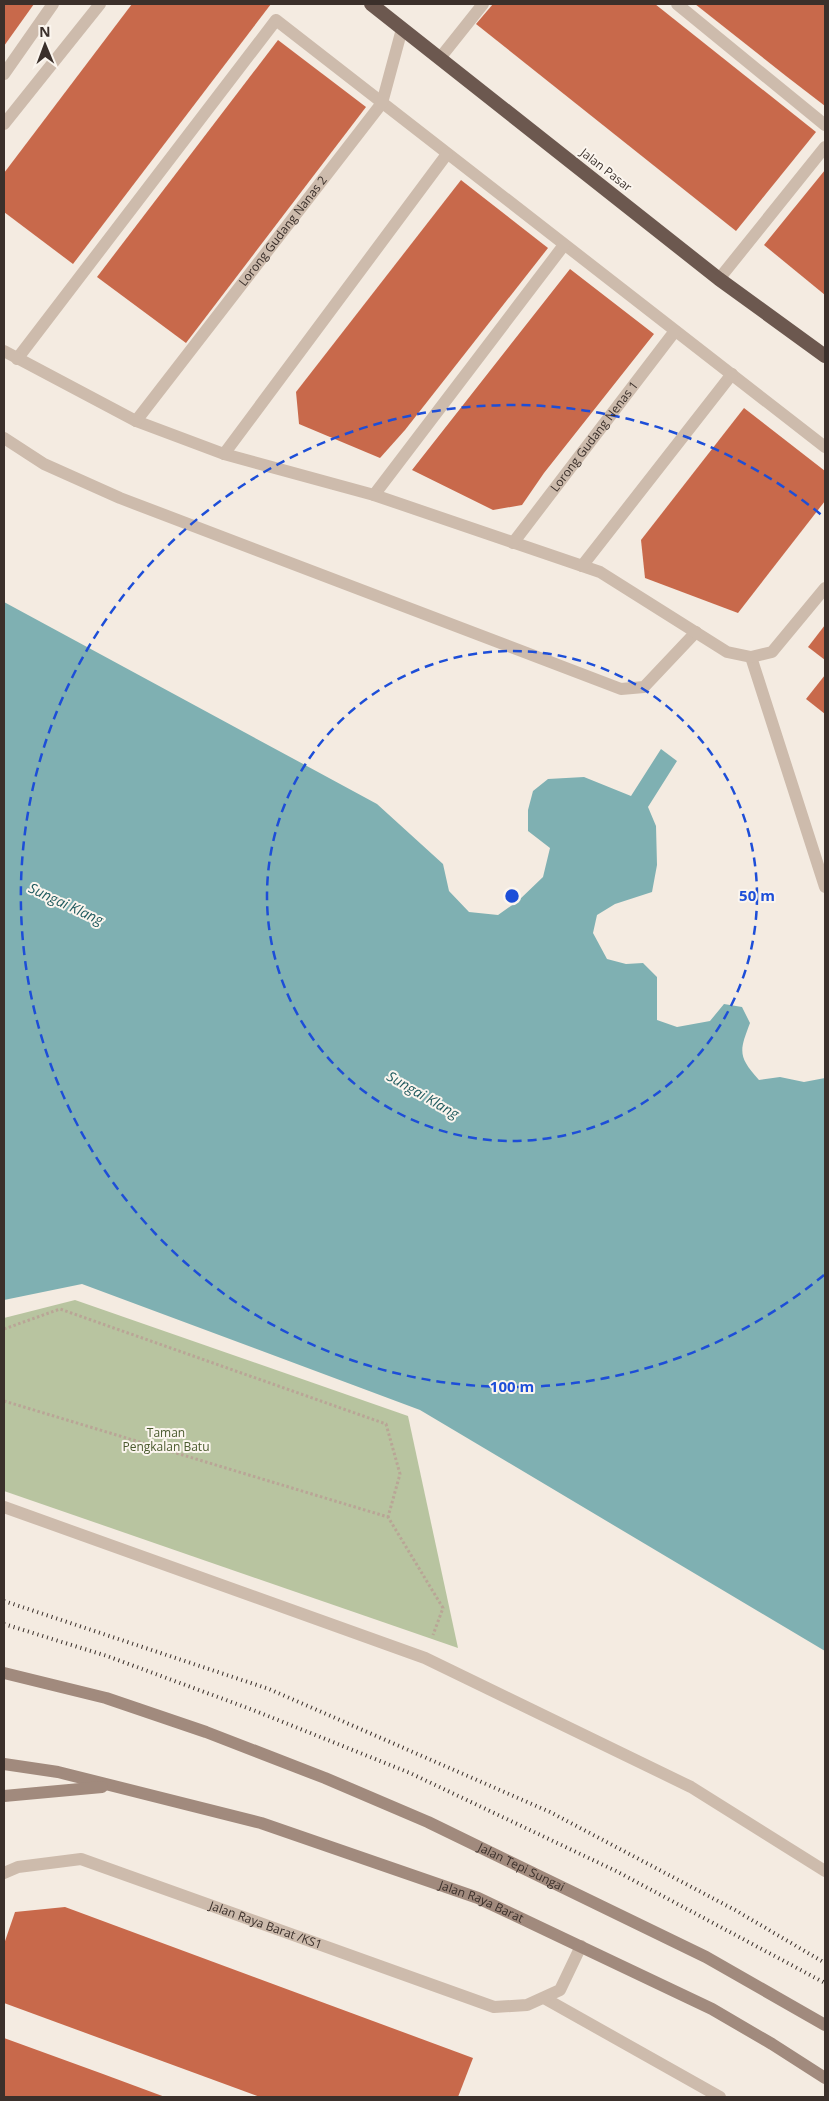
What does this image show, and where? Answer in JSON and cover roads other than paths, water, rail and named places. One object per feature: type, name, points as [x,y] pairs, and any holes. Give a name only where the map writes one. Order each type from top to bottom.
[{"type":"highway","name":"Jalan Pasar","points":[[371,4],[719,279],[825,356]]},
{"type":"main road","name":"Jalan Tepi Sungai","points":[[4,1673],[106,1698],[206,1732],[325,1778],[428,1822],[706,1957],[825,2025]]},
{"type":"main road","name":"Jalan Raya Barat","points":[[4,1764],[58,1772],[261,1823],[478,1898],[712,2009],[825,2078]]},
{"type":"main road","name":"Jalan Raya Barat","points":[[4,1796],[112,1786]]},
{"type":"street","points":[[4,74],[53,4]]},
{"type":"street","points":[[4,124],[100,4]]},
{"type":"street","points":[[440,58],[483,4]]},
{"type":"street","points":[[677,4],[825,125]]},
{"type":"street","points":[[16,359],[276,20],[825,446]]},
{"type":"street","name":"Lorong Gudang Nanas 2","points":[[136,421],[382,103],[402,28]]},
{"type":"street","points":[[719,279],[825,147]]},
{"type":"street","points":[[224,454],[447,154]]},
{"type":"street","points":[[374,495],[564,245]]},
{"type":"street","name":"Lorong Gudang Nenas 1","points":[[513,542],[675,331]]},
{"type":"street","points":[[4,351],[136,421],[224,454],[374,495],[600,572],[727,652],[752,657],[772,652],[825,588]]},
{"type":"street","points":[[582,566],[732,374]]},
{"type":"street","points":[[4,438],[44,464],[120,498],[621,689],[644,687],[696,632]]},
{"type":"street","points":[[752,657],[825,887]]},
{"type":"street","points":[[4,1507],[425,1658],[691,1787],[825,1871]]},
{"type":"street","name":"Jalan Raya Barat /KS1","points":[[4,1873],[18,1867],[81,1859],[494,2007],[527,2006],[544,1998]]},
{"type":"street","points":[[544,1998],[560,1990],[581,1946]]},
{"type":"street","points":[[544,1998],[720,2097]]},
{"type":"water","name":"Sungai Klang","points":[[4,602],[377,804],[443,864],[449,891],[469,912],[498,915],[518,901],[543,877],[550,848],[528,831],[528,810],[533,791],[548,779],[584,777],[631,796],[661,749],[677,761],[648,807],[656,826],[657,865],[652,892],[615,904],[597,915],[593,933],[607,959],[626,964],[643,963],[657,977],[657,1020],[677,1027],[710,1021],[724,1004],[742,1007],[750,1023],[742,1047],[742,1053],[747,1065],[759,1080],[780,1077],[804,1082],[825,1078],[825,1651],[420,1410],[82,1284],[4,1300]]},
{"type":"railway","points":[[4,1601],[269,1689],[550,1812],[735,1910],[825,1963]]},
{"type":"railway","points":[[4,1624],[107,1656],[253,1710],[410,1773],[616,1871],[825,1983]]},
{"type":"park label","name":"Taman Pengkalan Batu","points":[[166,1440]]}]
